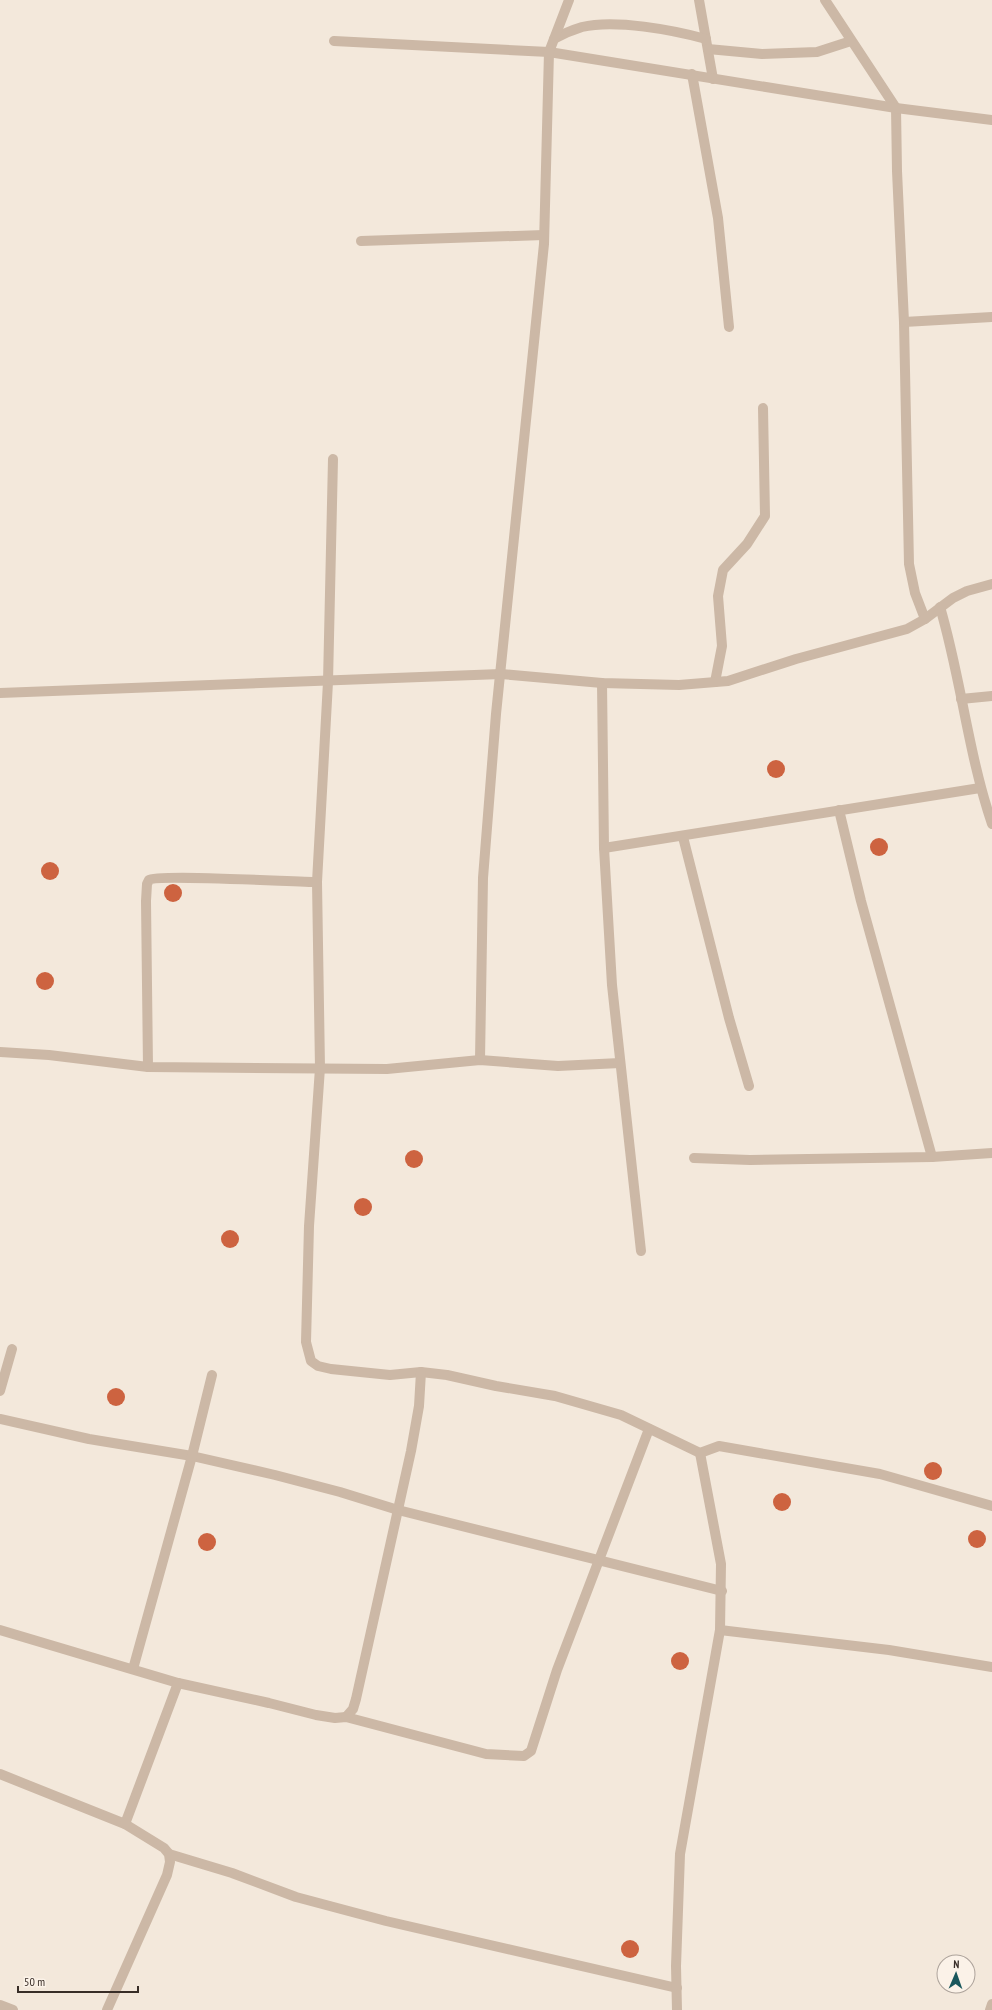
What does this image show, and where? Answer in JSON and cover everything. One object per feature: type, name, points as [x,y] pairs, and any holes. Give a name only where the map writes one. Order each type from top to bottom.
[{"type":"street","points":[[480,1060],[483,878],[496,714],[544,235],[549,52],[569,0]]},
{"type":"street","points":[[699,0],[713,78]]},
{"type":"street","points":[[825,0],[850,41],[896,108],[897,170],[904,322],[909,564],[915,593],[925,618]]},
{"type":"street","points":[[554,39],[569,31],[600,24],[680,32],[707,44],[762,54],[817,52],[850,41]]},
{"type":"street","points":[[334,41],[549,52],[896,108],[992,120]]},
{"type":"street","points":[[692,74],[718,218],[729,327]]},
{"type":"street","points":[[361,241],[544,235]]},
{"type":"street","points":[[904,322],[992,317]]},
{"type":"street","points":[[715,682],[722,646],[718,596],[723,570],[747,544],[766,516],[763,408]]},
{"type":"street","points":[[332,459],[328,682],[317,882],[320,1068],[309,1226],[308,1353],[311,1361],[318,1366],[331,1369],[390,1375],[421,1372],[446,1375],[496,1386],[555,1396],[621,1415],[700,1453],[719,1446],[880,1474],[992,1506]]},
{"type":"street","points":[[0,693],[328,682],[501,674],[602,683],[679,685],[728,681],[796,659],[907,629],[967,591],[992,584]]},
{"type":"street","points":[[940,607],[951,648],[980,788],[992,824]]},
{"type":"street","points":[[602,683],[604,848],[612,985],[641,1251]]},
{"type":"street","points":[[961,699],[992,696]]},
{"type":"street","points":[[604,848],[683,837],[839,810],[980,788]]},
{"type":"street","points":[[839,810],[861,901],[932,1157]]},
{"type":"street","points":[[683,837],[729,1018],[749,1086]]},
{"type":"street","points":[[148,1067],[146,901],[147,884],[149,880],[156,877],[317,882]]},
{"type":"street","points":[[0,1052],[49,1055],[148,1067],[387,1069],[480,1060],[558,1066],[620,1063]]},
{"type":"street","points":[[694,1158],[750,1160],[932,1157],[992,1154]]},
{"type":"street","points":[[0,1391],[12,1349]]},
{"type":"street","points":[[346,1717],[352,1709],[356,1699],[412,1451],[419,1406],[421,1372]]},
{"type":"street","points":[[133,1669],[192,1456],[212,1375]]},
{"type":"street","points":[[0,1419],[89,1439],[192,1456],[340,1492],[398,1510],[722,1591]]},
{"type":"street","points":[[0,1630],[178,1683],[270,1703],[316,1715],[335,1718],[346,1717],[486,1754],[524,1756],[532,1751],[557,1670],[600,1561],[648,1429]]},
{"type":"street","points":[[677,2010],[680,1854],[720,1630],[722,1591],[721,1564],[700,1453]]},
{"type":"street","points":[[720,1630],[889,1650],[992,1667]]},
{"type":"street","points":[[125,1824],[178,1683]]},
{"type":"street","points":[[0,1774],[125,1824],[164,1848],[169,1854],[170,1862],[167,1875],[107,2010]]},
{"type":"street","points":[[169,1854],[232,1873],[296,1896],[386,1921],[677,1988]]},
{"type":"street","points":[[990,2010],[992,2004]]},
{"type":"street","points":[[0,2005],[13,2010]]},
{"type":"building","points":[[776,760],[780,761],[784,765],[784,773],[780,777],[776,778],[772,777],[768,773],[767,769],[768,765],[772,761]]},
{"type":"building","points":[[875,838],[883,838],[888,843],[886,854],[883,856],[875,856],[870,851],[870,843]]},
{"type":"building","points":[[50,862],[57,864],[59,871],[57,878],[50,880],[43,878],[41,871],[43,864]]},
{"type":"building","points":[[173,884],[179,887],[182,893],[179,899],[173,902],[167,899],[164,893],[167,887]]},
{"type":"building","points":[[45,972],[52,974],[54,981],[52,988],[45,990],[38,988],[36,981],[38,974]]},
{"type":"building","points":[[410,1150],[418,1150],[423,1155],[421,1166],[418,1168],[410,1168],[405,1163],[405,1155]]},
{"type":"building","points":[[359,1198],[367,1198],[372,1203],[370,1214],[367,1216],[359,1216],[354,1211],[354,1203]]},
{"type":"building","points":[[230,1230],[234,1231],[238,1235],[238,1243],[234,1247],[230,1248],[226,1247],[222,1243],[221,1239],[222,1235],[226,1231]]},
{"type":"building","points":[[116,1388],[120,1389],[124,1393],[124,1401],[120,1405],[116,1406],[112,1405],[108,1401],[107,1397],[108,1393],[112,1389]]},
{"type":"building","points":[[933,1462],[937,1463],[941,1467],[941,1475],[937,1479],[933,1480],[929,1479],[925,1475],[924,1471],[925,1467],[929,1463]]},
{"type":"building","points":[[778,1493],[786,1493],[791,1498],[789,1509],[786,1511],[778,1511],[773,1506],[773,1498]]},
{"type":"building","points":[[973,1530],[981,1530],[986,1535],[984,1546],[981,1548],[973,1548],[968,1543],[968,1535]]},
{"type":"building","points":[[203,1533],[211,1533],[216,1538],[214,1549],[211,1551],[203,1551],[198,1546],[198,1538]]},
{"type":"building","points":[[676,1652],[684,1652],[689,1657],[687,1668],[684,1670],[676,1670],[671,1665],[671,1657]]},
{"type":"building","points":[[626,1940],[634,1940],[639,1945],[637,1956],[634,1958],[626,1958],[621,1953],[621,1945]]}]
